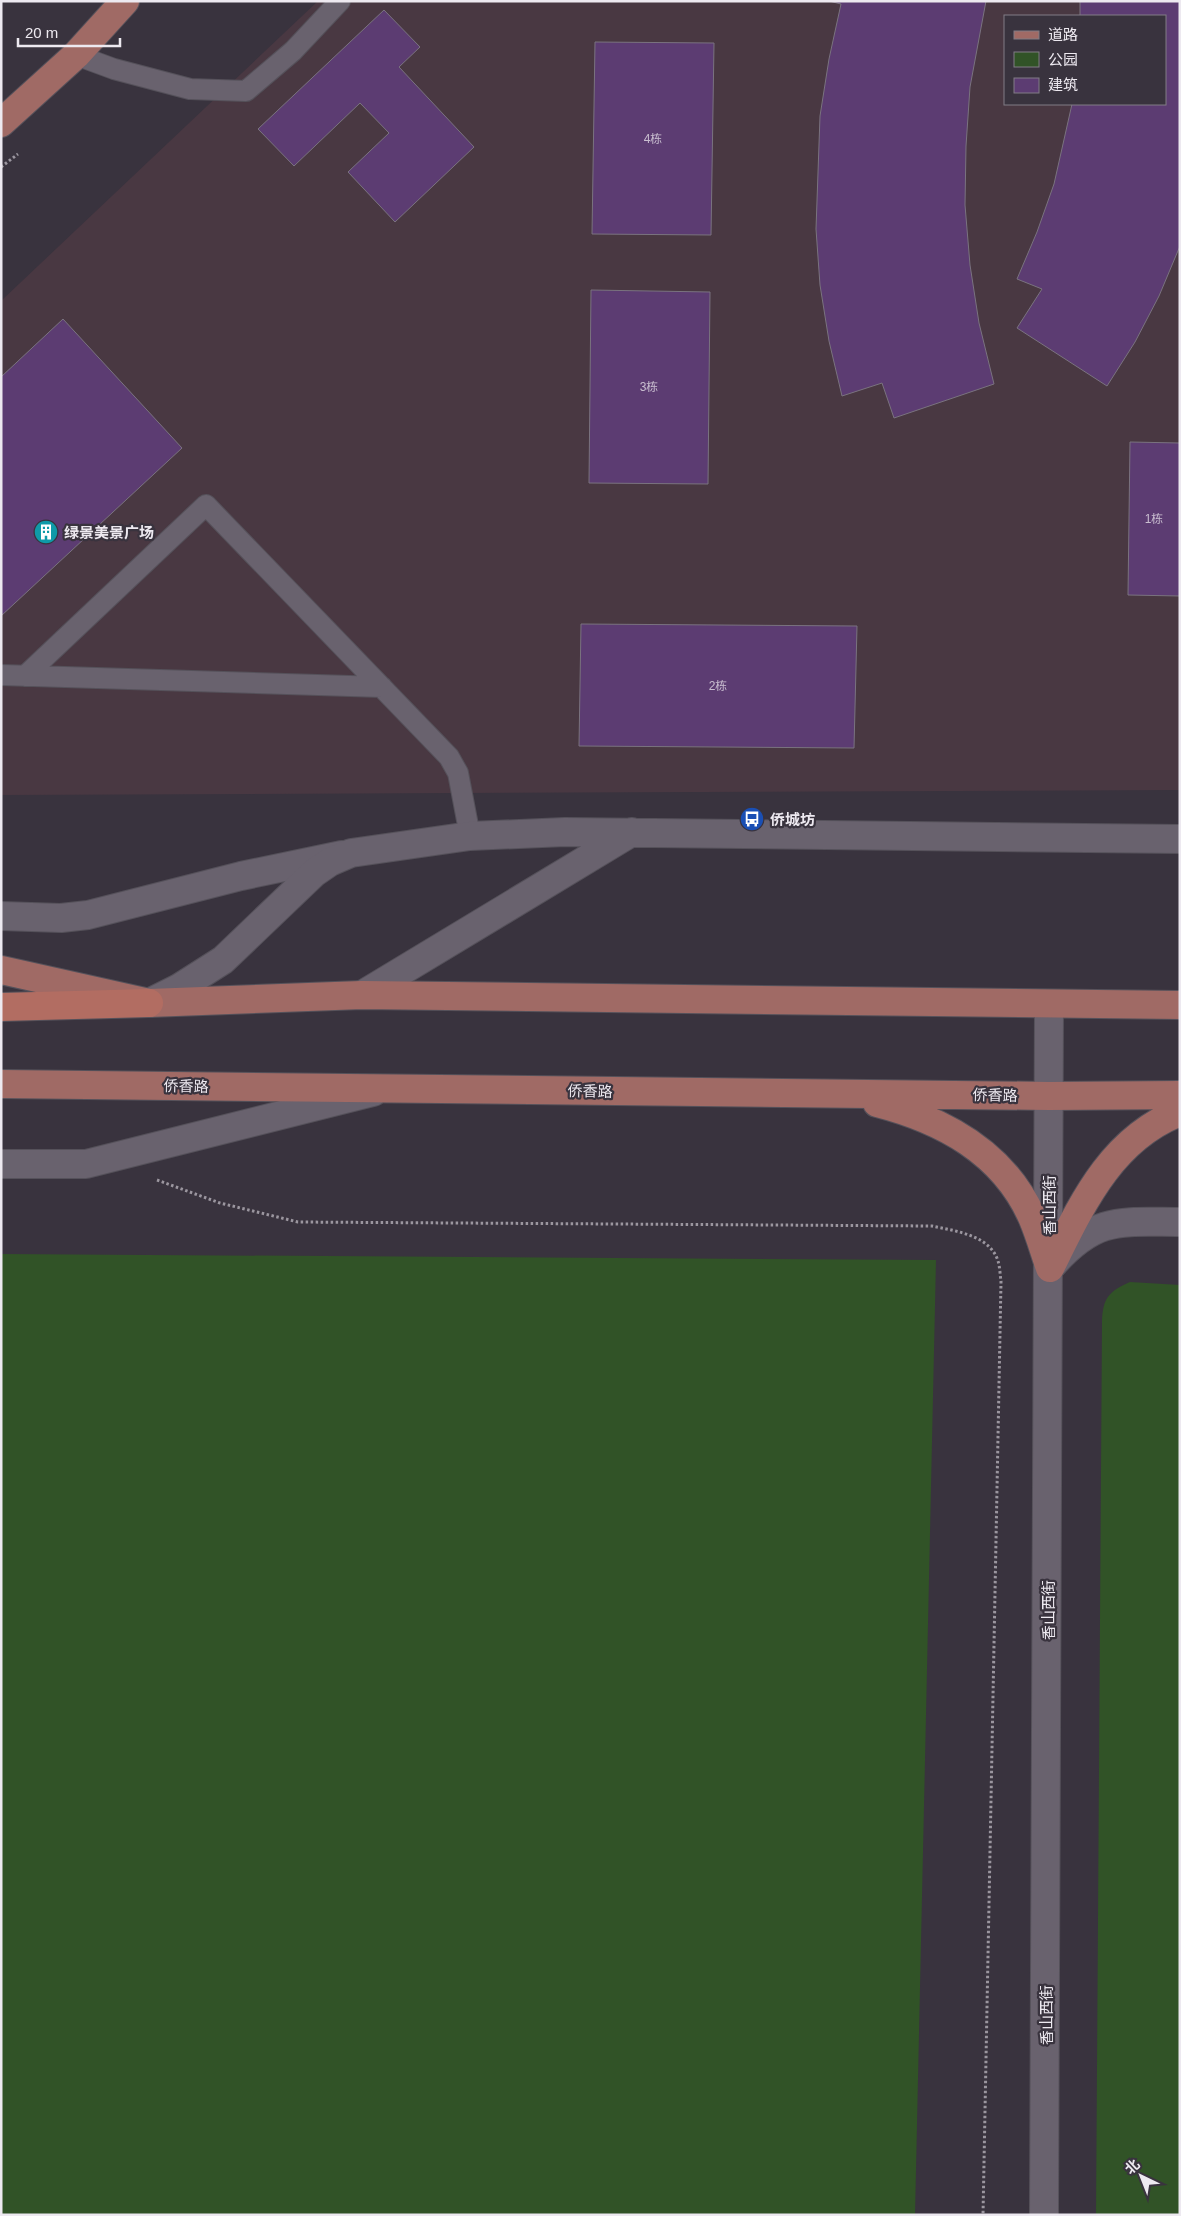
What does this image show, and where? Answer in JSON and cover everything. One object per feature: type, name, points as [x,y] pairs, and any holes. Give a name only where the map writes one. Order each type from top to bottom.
[{"type":"highway","points":[[1,1007],[149,1003]]},
{"type":"main road","points":[[1,123],[76,55],[125,1]]},
{"type":"main road","points":[[1,970],[149,1003],[362,995],[1180,1005]]},
{"type":"main road","name":"侨香路","points":[[1,1084],[1049,1096],[1180,1095]]},
{"type":"main road","points":[[845,1094],[897,1108],[951,1130],[997,1164],[1016,1188],[1032,1217],[1050,1268]]},
{"type":"main road","points":[[1050,1268],[1081,1205],[1108,1165],[1124,1147],[1147,1130],[1180,1112]]},
{"type":"street","points":[[362,995],[634,832]]},
{"type":"street","points":[[1,916],[61,918],[88,915],[241,876],[351,853],[470,836],[634,832],[1180,839]]},
{"type":"street","points":[[149,1003],[179,988],[223,960],[314,873],[330,862],[351,853]]},
{"type":"street","name":"香山西街","points":[[1044,2215],[1050,1268],[1049,1004]]},
{"type":"street","points":[[1,1164],[86,1164],[226,1131],[384,1089]]},
{"type":"street","points":[[1050,1268],[1070,1245],[1089,1232],[1112,1224],[1180,1222]]},
{"type":"lane","points":[[76,55],[114,69],[190,89],[246,91],[293,51],[340,1]]},
{"type":"lane","points":[[25,676],[206,505],[449,757],[458,773],[470,836]]},
{"type":"lane","points":[[1,676],[382,687]]},
{"type":"path","points":[[1,167],[18,154]]},
{"type":"path","points":[[149,1178],[220,1204],[298,1222],[932,1226],[963,1232],[986,1244],[998,1260],[1001,1281],[983,2215]]},
{"type":"shaded area","points":[[318,1],[1180,1],[1180,790],[1,795],[1,301]]},
{"type":"green space","points":[[1,1254],[936,1260],[915,2215],[1,2215]]},
{"type":"green space","points":[[1130,1282],[1180,1285],[1180,2215],[1096,2215],[1102,1322],[1105,1301],[1116,1289]]},
{"type":"building","points":[[829,1],[986,1],[970,87],[965,205],[970,265],[979,323],[994,384],[894,418],[882,383],[842,396],[829,341],[820,285],[816,229],[820,116],[829,59],[841,4]]},
{"type":"building","points":[[1080,1],[1180,1],[1180,246],[1159,296],[1135,342],[1107,386],[1017,328],[1042,289],[1017,279],[1037,232],[1054,184],[1072,105],[1166,105],[1166,15],[1080,15]]},
{"type":"building","points":[[384,10],[420,47],[399,67],[474,147],[395,222],[348,172],[389,133],[360,103],[294,166],[258,129]]},
{"type":"building","points":[[595,42],[714,43],[711,235],[592,234]]},
{"type":"building","points":[[591,290],[710,292],[708,484],[589,483]]},
{"type":"building","name":"绿景美景广场","points":[[63,319],[182,448],[1,616],[1,377]]},
{"type":"building","points":[[1130,442],[1180,443],[1180,596],[1128,595]]},
{"type":"building","points":[[581,624],[857,626],[854,748],[579,746]]},
{"type":"place","name":"绿景美景广场","points":[[46,532]]},
{"type":"place","name":"侨城坊","points":[[752,819]]}]
